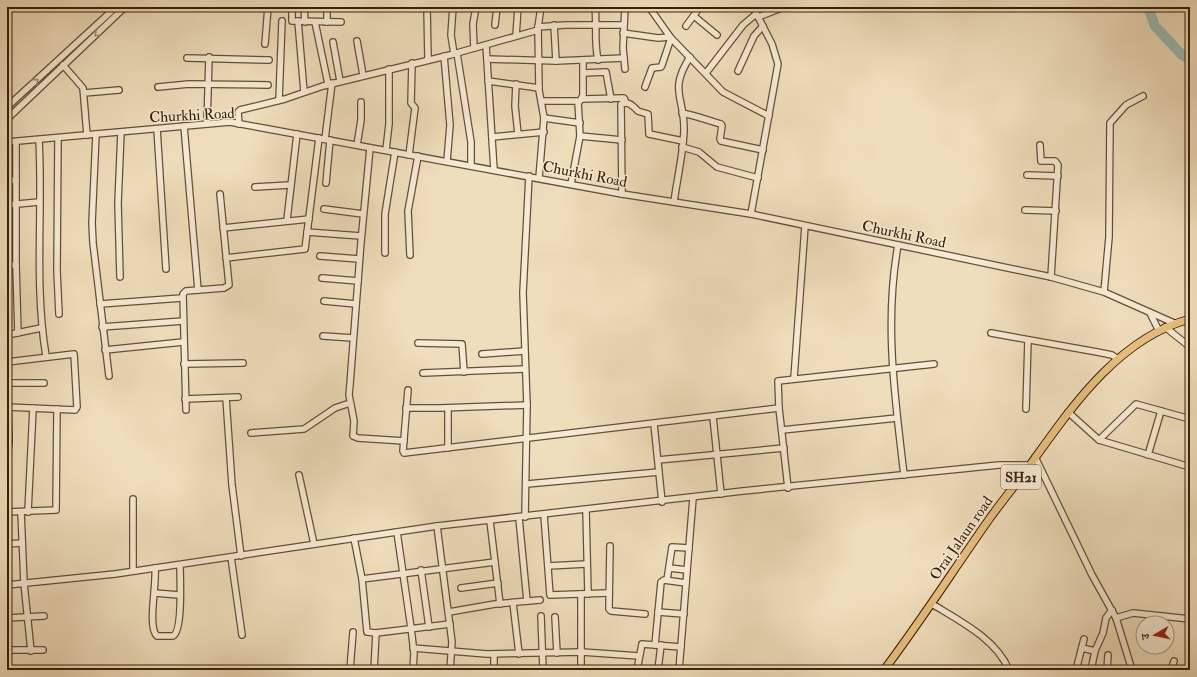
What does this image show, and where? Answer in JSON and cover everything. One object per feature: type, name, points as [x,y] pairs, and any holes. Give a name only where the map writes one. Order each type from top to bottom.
[{"type":"main road","name":"Orai Jalaun road","points":[[884,670],[932,604],[990,518],[1068,412],[1118,359],[1162,329],[1174,323],[1190,319]]},
{"type":"street","points":[[7,107],[116,7]]},
{"type":"street","points":[[7,119],[125,7]]},
{"type":"street","points":[[265,44],[268,7]]},
{"type":"street","points":[[292,7],[291,20],[298,22],[340,22]]},
{"type":"street","points":[[304,7],[305,22]]},
{"type":"street","points":[[327,7],[327,22]]},
{"type":"street","points":[[427,7],[428,60]]},
{"type":"street","points":[[453,7],[451,35],[456,53],[471,142],[471,166]]},
{"type":"street","points":[[474,48],[473,24],[476,7]]},
{"type":"street","points":[[495,25],[497,7]]},
{"type":"street","points":[[516,36],[518,7]]},
{"type":"street","points":[[539,178],[544,132],[544,118],[540,88],[538,29],[541,7]]},
{"type":"street","points":[[594,7],[597,24],[595,39],[600,60],[604,71],[607,73],[611,99]]},
{"type":"street","points":[[625,7],[623,33],[625,69]]},
{"type":"street","points":[[649,7],[670,38],[723,92],[769,116]]},
{"type":"street","points":[[686,26],[700,7]]},
{"type":"street","points":[[751,214],[778,64],[772,44],[753,7]]},
{"type":"street","points":[[706,73],[743,25],[757,16],[779,8]]},
{"type":"street","points":[[694,16],[717,35]]},
{"type":"street","points":[[279,100],[282,21]]},
{"type":"street","points":[[298,22],[304,92]]},
{"type":"street","points":[[315,22],[330,84],[326,183]]},
{"type":"street","points":[[554,25],[556,61]]},
{"type":"street","points":[[239,124],[238,112],[240,110],[279,100],[340,81],[486,45],[538,29],[554,25],[624,25]]},
{"type":"street","points":[[738,71],[754,36],[763,26]]},
{"type":"street","points":[[623,33],[658,38],[670,38]]},
{"type":"street","points":[[646,87],[652,68],[661,67],[662,65],[670,38]]},
{"type":"street","points":[[357,41],[363,75]]},
{"type":"street","points":[[332,42],[340,81]]},
{"type":"street","points":[[486,45],[494,170]]},
{"type":"street","points":[[444,56],[450,125],[447,162]]},
{"type":"street","points":[[187,58],[209,57],[269,60]]},
{"type":"street","points":[[207,124],[209,57]]},
{"type":"street","points":[[674,202],[682,144],[682,113],[678,85],[684,66],[690,57]]},
{"type":"street","points":[[487,59],[583,61],[624,58]]},
{"type":"street","points":[[571,184],[580,136],[580,101],[584,73],[583,61]]},
{"type":"street","points":[[409,155],[414,108],[411,103],[412,63]]},
{"type":"street","points":[[64,64],[80,83],[84,93],[87,135]]},
{"type":"street","points":[[386,150],[389,124],[389,69]]},
{"type":"street","points":[[584,73],[604,71]]},
{"type":"street","points":[[488,81],[540,88]]},
{"type":"street","points":[[158,87],[208,84],[268,85]]},
{"type":"street","points":[[516,84],[515,106],[518,134]]},
{"type":"street","points":[[84,93],[119,90]]},
{"type":"street","points":[[1104,292],[1109,238],[1110,123],[1126,105],[1143,96]]},
{"type":"street","points":[[542,101],[580,101],[624,98],[626,103]]},
{"type":"street","points":[[357,145],[361,120],[361,102]]},
{"type":"street","points":[[622,194],[622,140],[620,106],[626,103],[636,106],[639,111],[648,114],[648,134],[682,144],[699,152],[717,168],[758,178]]},
{"type":"street","points":[[682,113],[703,117],[706,120],[721,124],[720,139],[722,141],[763,150]]},
{"type":"street","points":[[544,118],[580,124]]},
{"type":"street","name":"Churkhi Road","points":[[7,142],[230,122],[622,194],[751,214],[1051,277],[1104,292],[1174,323]]},
{"type":"street","points":[[184,126],[198,290]]},
{"type":"street","points":[[157,129],[166,269]]},
{"type":"street","points":[[120,277],[118,203],[121,132]]},
{"type":"street","points":[[492,137],[544,132]]},
{"type":"street","points":[[96,134],[92,223],[96,275],[109,376]]},
{"type":"street","points":[[287,220],[297,134]]},
{"type":"street","points":[[580,136],[622,140]]},
{"type":"street","points":[[58,138],[57,271],[59,314]]},
{"type":"street","points":[[226,258],[305,249],[318,138]]},
{"type":"street","points":[[39,140],[38,287],[41,328],[46,356]]},
{"type":"street","points":[[16,142],[16,265],[18,333]]},
{"type":"street","points":[[1040,145],[1040,161],[1057,162],[1058,176],[1051,277]]},
{"type":"street","points":[[370,148],[359,258],[350,389],[350,403],[354,421],[352,436],[404,441]]},
{"type":"street","points":[[385,253],[385,214],[395,152]]},
{"type":"street","points":[[410,255],[408,211],[418,156]]},
{"type":"street","points":[[1027,175],[1058,176]]},
{"type":"street","points":[[527,602],[522,518],[527,484],[527,405],[524,369],[524,248],[529,176]]},
{"type":"street","points":[[7,181],[16,180]]},
{"type":"street","points":[[255,187],[290,185]]},
{"type":"street","points":[[186,410],[182,298],[184,292],[227,287],[229,282],[220,194]]},
{"type":"street","points":[[7,205],[39,202]]},
{"type":"street","points":[[324,209],[363,214]]},
{"type":"street","points":[[1025,210],[1056,211]]},
{"type":"street","points":[[223,228],[287,220],[309,219]]},
{"type":"street","points":[[794,378],[805,226]]},
{"type":"street","points":[[307,232],[361,236]]},
{"type":"street","points":[[898,245],[890,311],[893,368],[904,475]]},
{"type":"street","points":[[320,256],[359,258]]},
{"type":"street","points":[[7,265],[16,265]]},
{"type":"street","points":[[322,278],[358,281]]},
{"type":"street","points":[[100,304],[182,298]]},
{"type":"street","points":[[324,301],[356,304]]},
{"type":"street","points":[[1150,313],[1162,329],[1190,347]]},
{"type":"street","points":[[102,327],[183,321]]},
{"type":"street","points":[[7,335],[41,328]]},
{"type":"street","points":[[991,333],[1112,355],[1118,359]]},
{"type":"street","points":[[323,336],[354,338]]},
{"type":"street","points":[[1026,409],[1028,340]]},
{"type":"street","points":[[105,350],[183,342]]},
{"type":"street","points":[[418,343],[462,344],[464,372]]},
{"type":"street","points":[[482,354],[524,352]]},
{"type":"street","points":[[7,458],[9,442],[8,407],[8,383],[7,361],[71,353],[75,356],[77,408],[75,410],[8,407]]},
{"type":"street","points":[[184,364],[243,363]]},
{"type":"street","points":[[788,488],[779,408],[778,381],[794,378],[934,364]]},
{"type":"street","points":[[423,373],[524,369]]},
{"type":"street","points":[[8,383],[44,382]]},
{"type":"street","points":[[408,390],[404,453],[527,437],[654,424],[779,408]]},
{"type":"street","points":[[226,398],[232,485],[241,556]]},
{"type":"street","points":[[185,399],[238,398]]},
{"type":"street","points":[[251,434],[304,429],[335,408],[350,403]]},
{"type":"street","points":[[1099,440],[1136,404],[1190,419]]},
{"type":"street","points":[[406,408],[527,405]]},
{"type":"street","points":[[31,651],[29,617],[24,583],[22,543],[33,408]]},
{"type":"street","points":[[448,408],[448,448]]},
{"type":"street","points":[[7,506],[7,512],[56,510],[56,409]]},
{"type":"street","points":[[1148,455],[1161,410]]},
{"type":"street","points":[[1068,412],[1099,440],[1189,467],[1190,460]]},
{"type":"street","points":[[713,417],[721,494]]},
{"type":"street","points":[[782,430],[898,418]]},
{"type":"street","points":[[654,424],[662,502]]},
{"type":"street","points":[[658,460],[784,448]]},
{"type":"street","points":[[1036,457],[1089,568],[1116,618],[1132,670]]},
{"type":"street","points":[[7,585],[155,568],[438,526],[522,518],[721,494],[999,465],[1030,465]]},
{"type":"street","points":[[527,484],[659,472]]},
{"type":"street","points":[[299,475],[314,544]]},
{"type":"street","points":[[678,670],[694,498]]},
{"type":"street","points":[[133,499],[133,571]]},
{"type":"street","points":[[586,510],[586,564],[588,594]]},
{"type":"street","points":[[544,515],[550,595],[608,593]]},
{"type":"street","points":[[490,521],[500,604]]},
{"type":"street","points":[[438,526],[449,612],[452,652],[450,670]]},
{"type":"street","points":[[397,532],[411,628],[413,670]]},
{"type":"street","points":[[354,538],[362,578],[366,630],[368,633],[450,624]]},
{"type":"street","points":[[7,544],[22,543]]},
{"type":"street","points":[[610,546],[608,593],[610,610],[644,614]]},
{"type":"street","points":[[667,580],[672,547],[689,548]]},
{"type":"street","points":[[232,557],[242,635]]},
{"type":"street","points":[[362,578],[495,562]]},
{"type":"street","points":[[155,568],[153,629],[157,636],[173,636],[177,632],[180,564]]},
{"type":"street","points":[[548,566],[586,564]]},
{"type":"street","points":[[669,568],[687,570]]},
{"type":"street","points":[[421,570],[429,627]]},
{"type":"street","points":[[658,670],[658,612],[661,583],[663,580],[667,580],[686,583]]},
{"type":"street","points":[[461,588],[498,583]]},
{"type":"street","points":[[155,593],[179,595]]},
{"type":"street","points":[[581,594],[581,670]]},
{"type":"street","points":[[449,612],[500,604],[540,600]]},
{"type":"street","points":[[513,603],[519,654]]},
{"type":"street","points":[[932,604],[987,641],[998,651],[1009,670]]},
{"type":"street","points":[[1091,670],[1095,651],[1103,633],[1106,618],[1112,610]]},
{"type":"street","points":[[658,612],[684,614]]},
{"type":"street","points":[[1116,618],[1133,613],[1154,615]]},
{"type":"street","points":[[7,618],[44,616]]},
{"type":"street","points":[[541,616],[542,670]]},
{"type":"street","points":[[555,617],[557,653]]},
{"type":"street","points":[[1175,617],[1190,619]]},
{"type":"street","points":[[350,670],[353,632]]},
{"type":"street","points":[[374,670],[376,633]]},
{"type":"street","points":[[1076,670],[1084,639]]},
{"type":"street","points":[[637,670],[642,644],[681,647]]},
{"type":"street","points":[[413,648],[494,654],[582,652],[639,656]]},
{"type":"street","points":[[1082,648],[1095,651]]},
{"type":"street","points":[[7,650],[43,650]]},
{"type":"street","points":[[494,654],[494,670]]},
{"type":"street","points":[[1107,670],[1108,655]]},
{"type":"street","points":[[1171,670],[1174,661]]},
{"type":"waterway","points":[[1148,7],[1155,26],[1182,55],[1190,59]]}]
